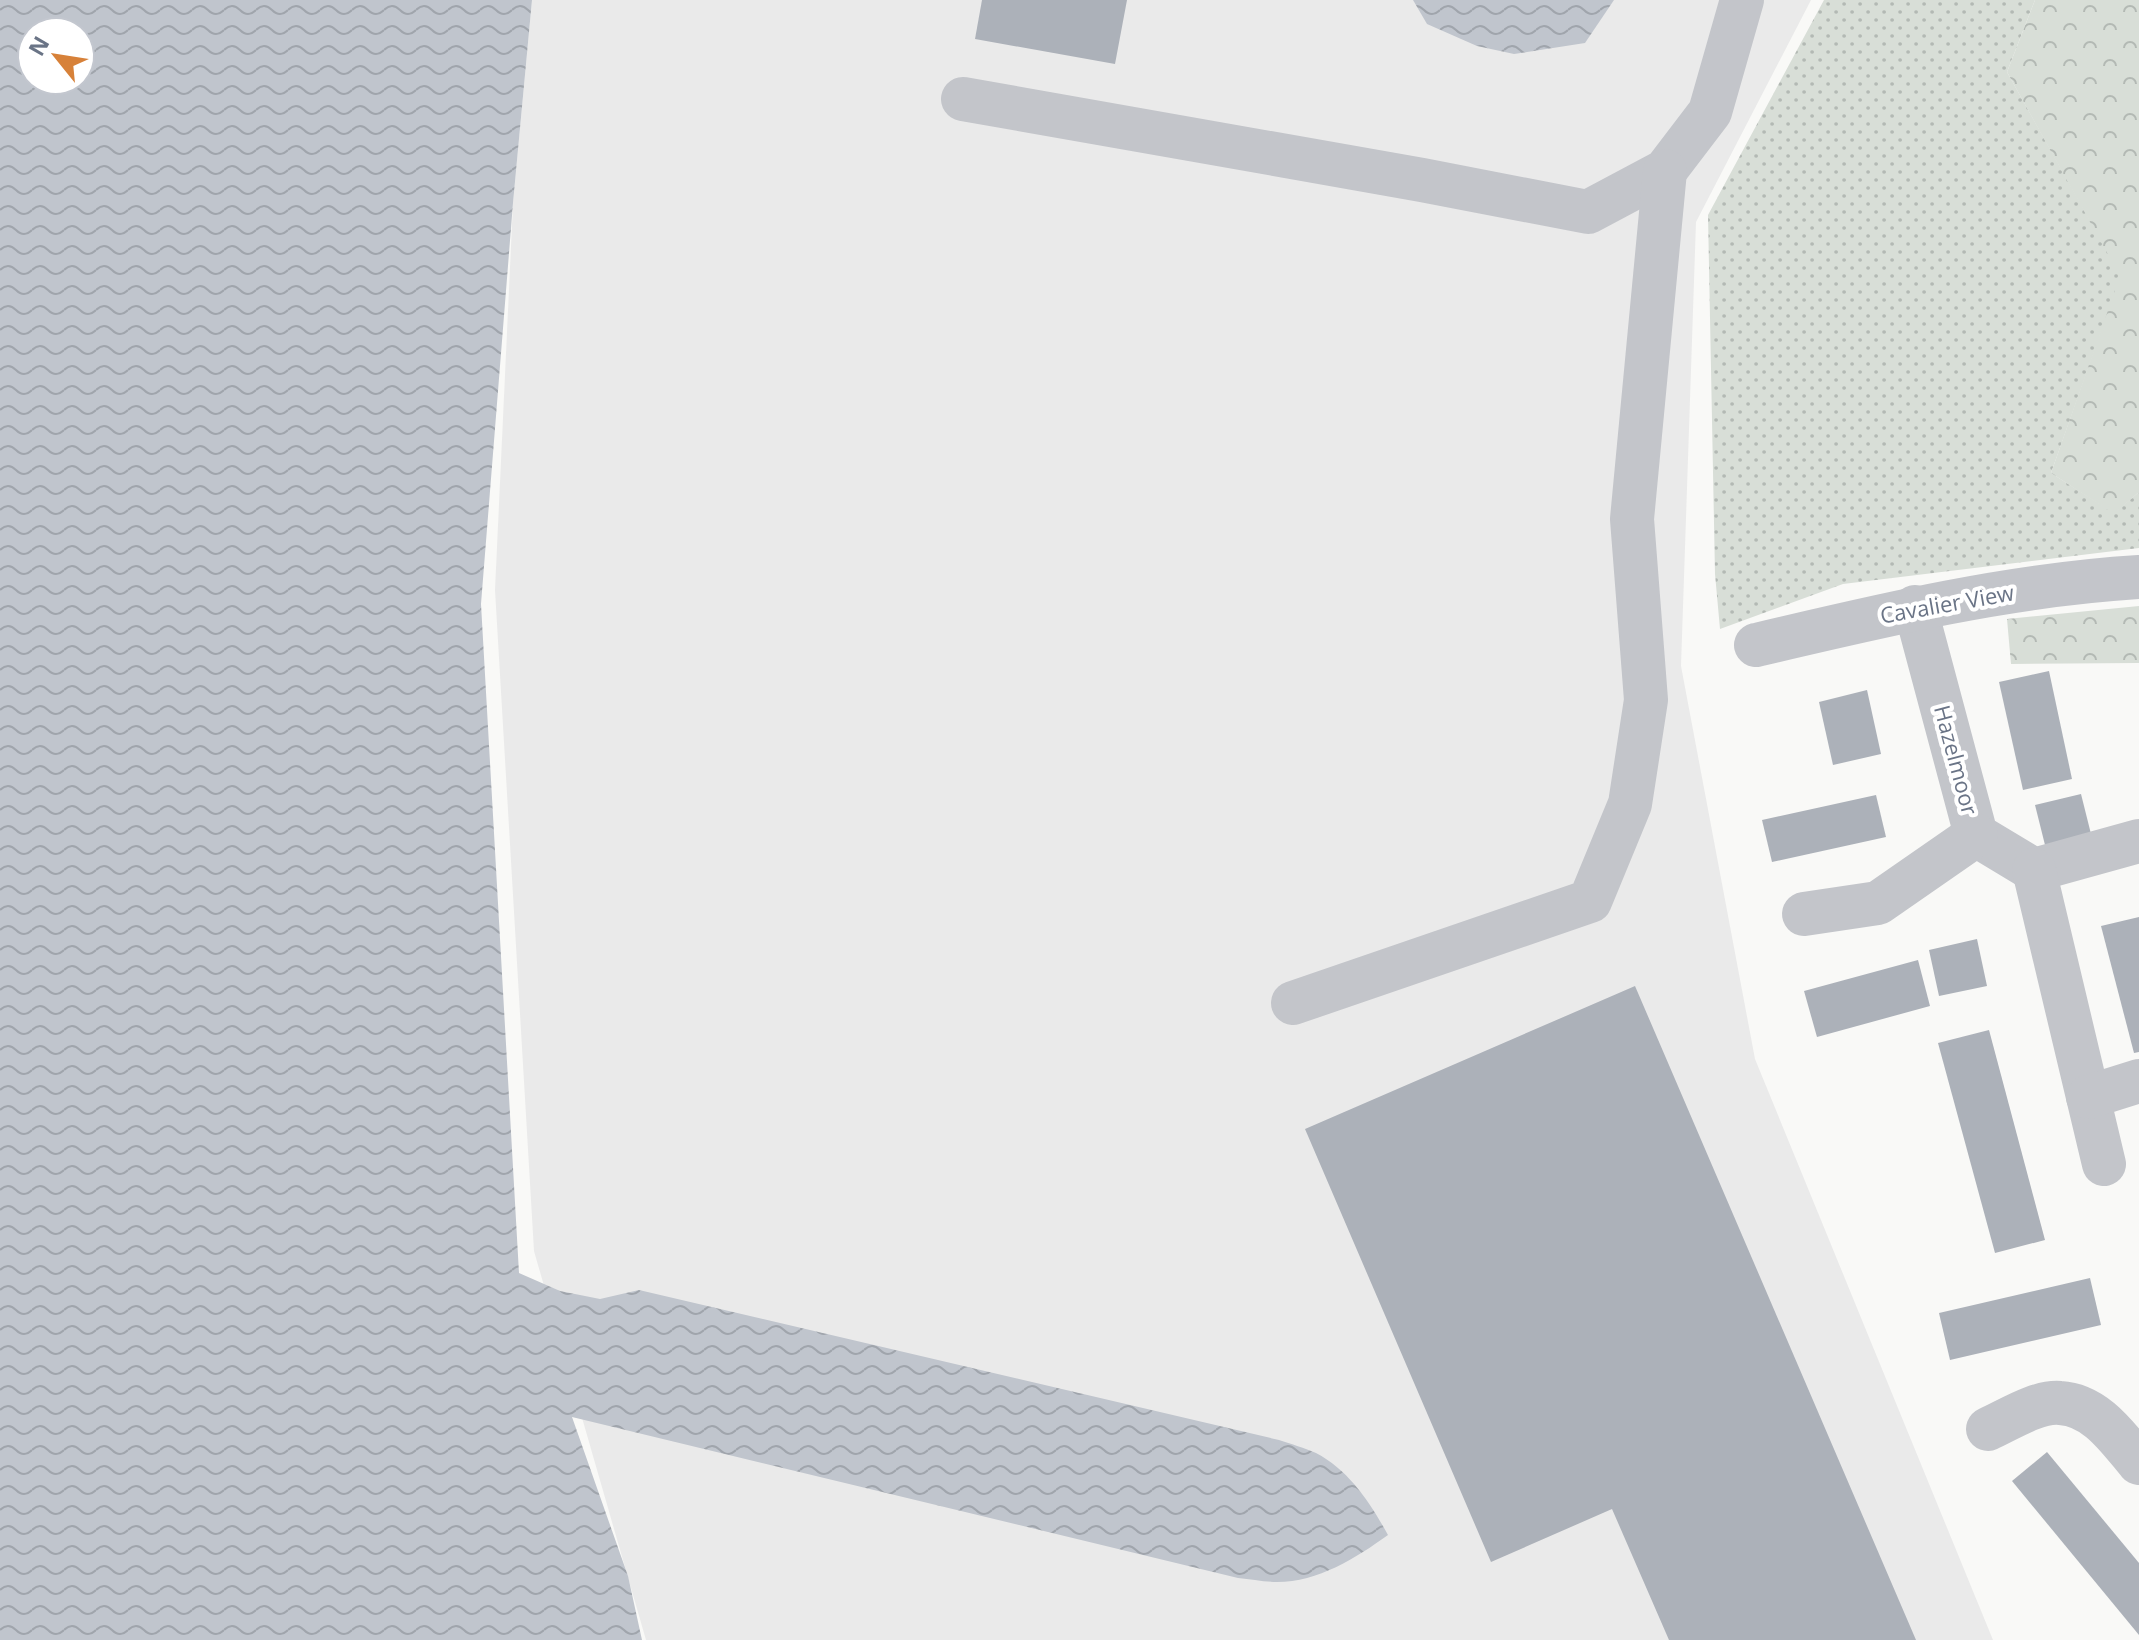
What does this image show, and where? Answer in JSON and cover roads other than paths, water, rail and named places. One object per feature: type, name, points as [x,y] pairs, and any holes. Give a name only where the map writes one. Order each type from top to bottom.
[{"type":"street","points":[[963,99],[1588,212],[1665,171],[1710,112],[1742,0]]},
{"type":"street","points":[[1293,1003],[1590,901],[1630,804],[1646,700],[1632,519],[1665,171]]},
{"type":"street","name":"Cavalier View","points":[[1756,645],[1915,607],[2075,581],[2139,577]]},
{"type":"street","name":"Hazelmoor","points":[[1915,607],[1976,835],[2034,870]]},
{"type":"street","points":[[1804,914],[1878,903],[1976,835]]},
{"type":"street","points":[[2104,1164],[2034,870],[2139,841]]},
{"type":"street","points":[[2088,1097],[2139,1081]]},
{"type":"street","points":[[1988,1429],[2042,1406],[2060,1403],[2083,1410],[2106,1424],[2137,1458]]},
{"type":"water","points":[[0,0],[532,0],[481,604],[519,1273],[560,1291],[600,1299],[639,1290],[1279,1440],[1316,1453],[1339,1469],[1366,1500],[1388,1535],[1350,1560],[1307,1578],[1277,1582],[1238,1578],[572,1417],[628,1576],[642,1640],[0,1640]]},
{"type":"water","points":[[1413,0],[1614,0],[1585,43],[1514,54],[1477,46],[1427,24]]}]
